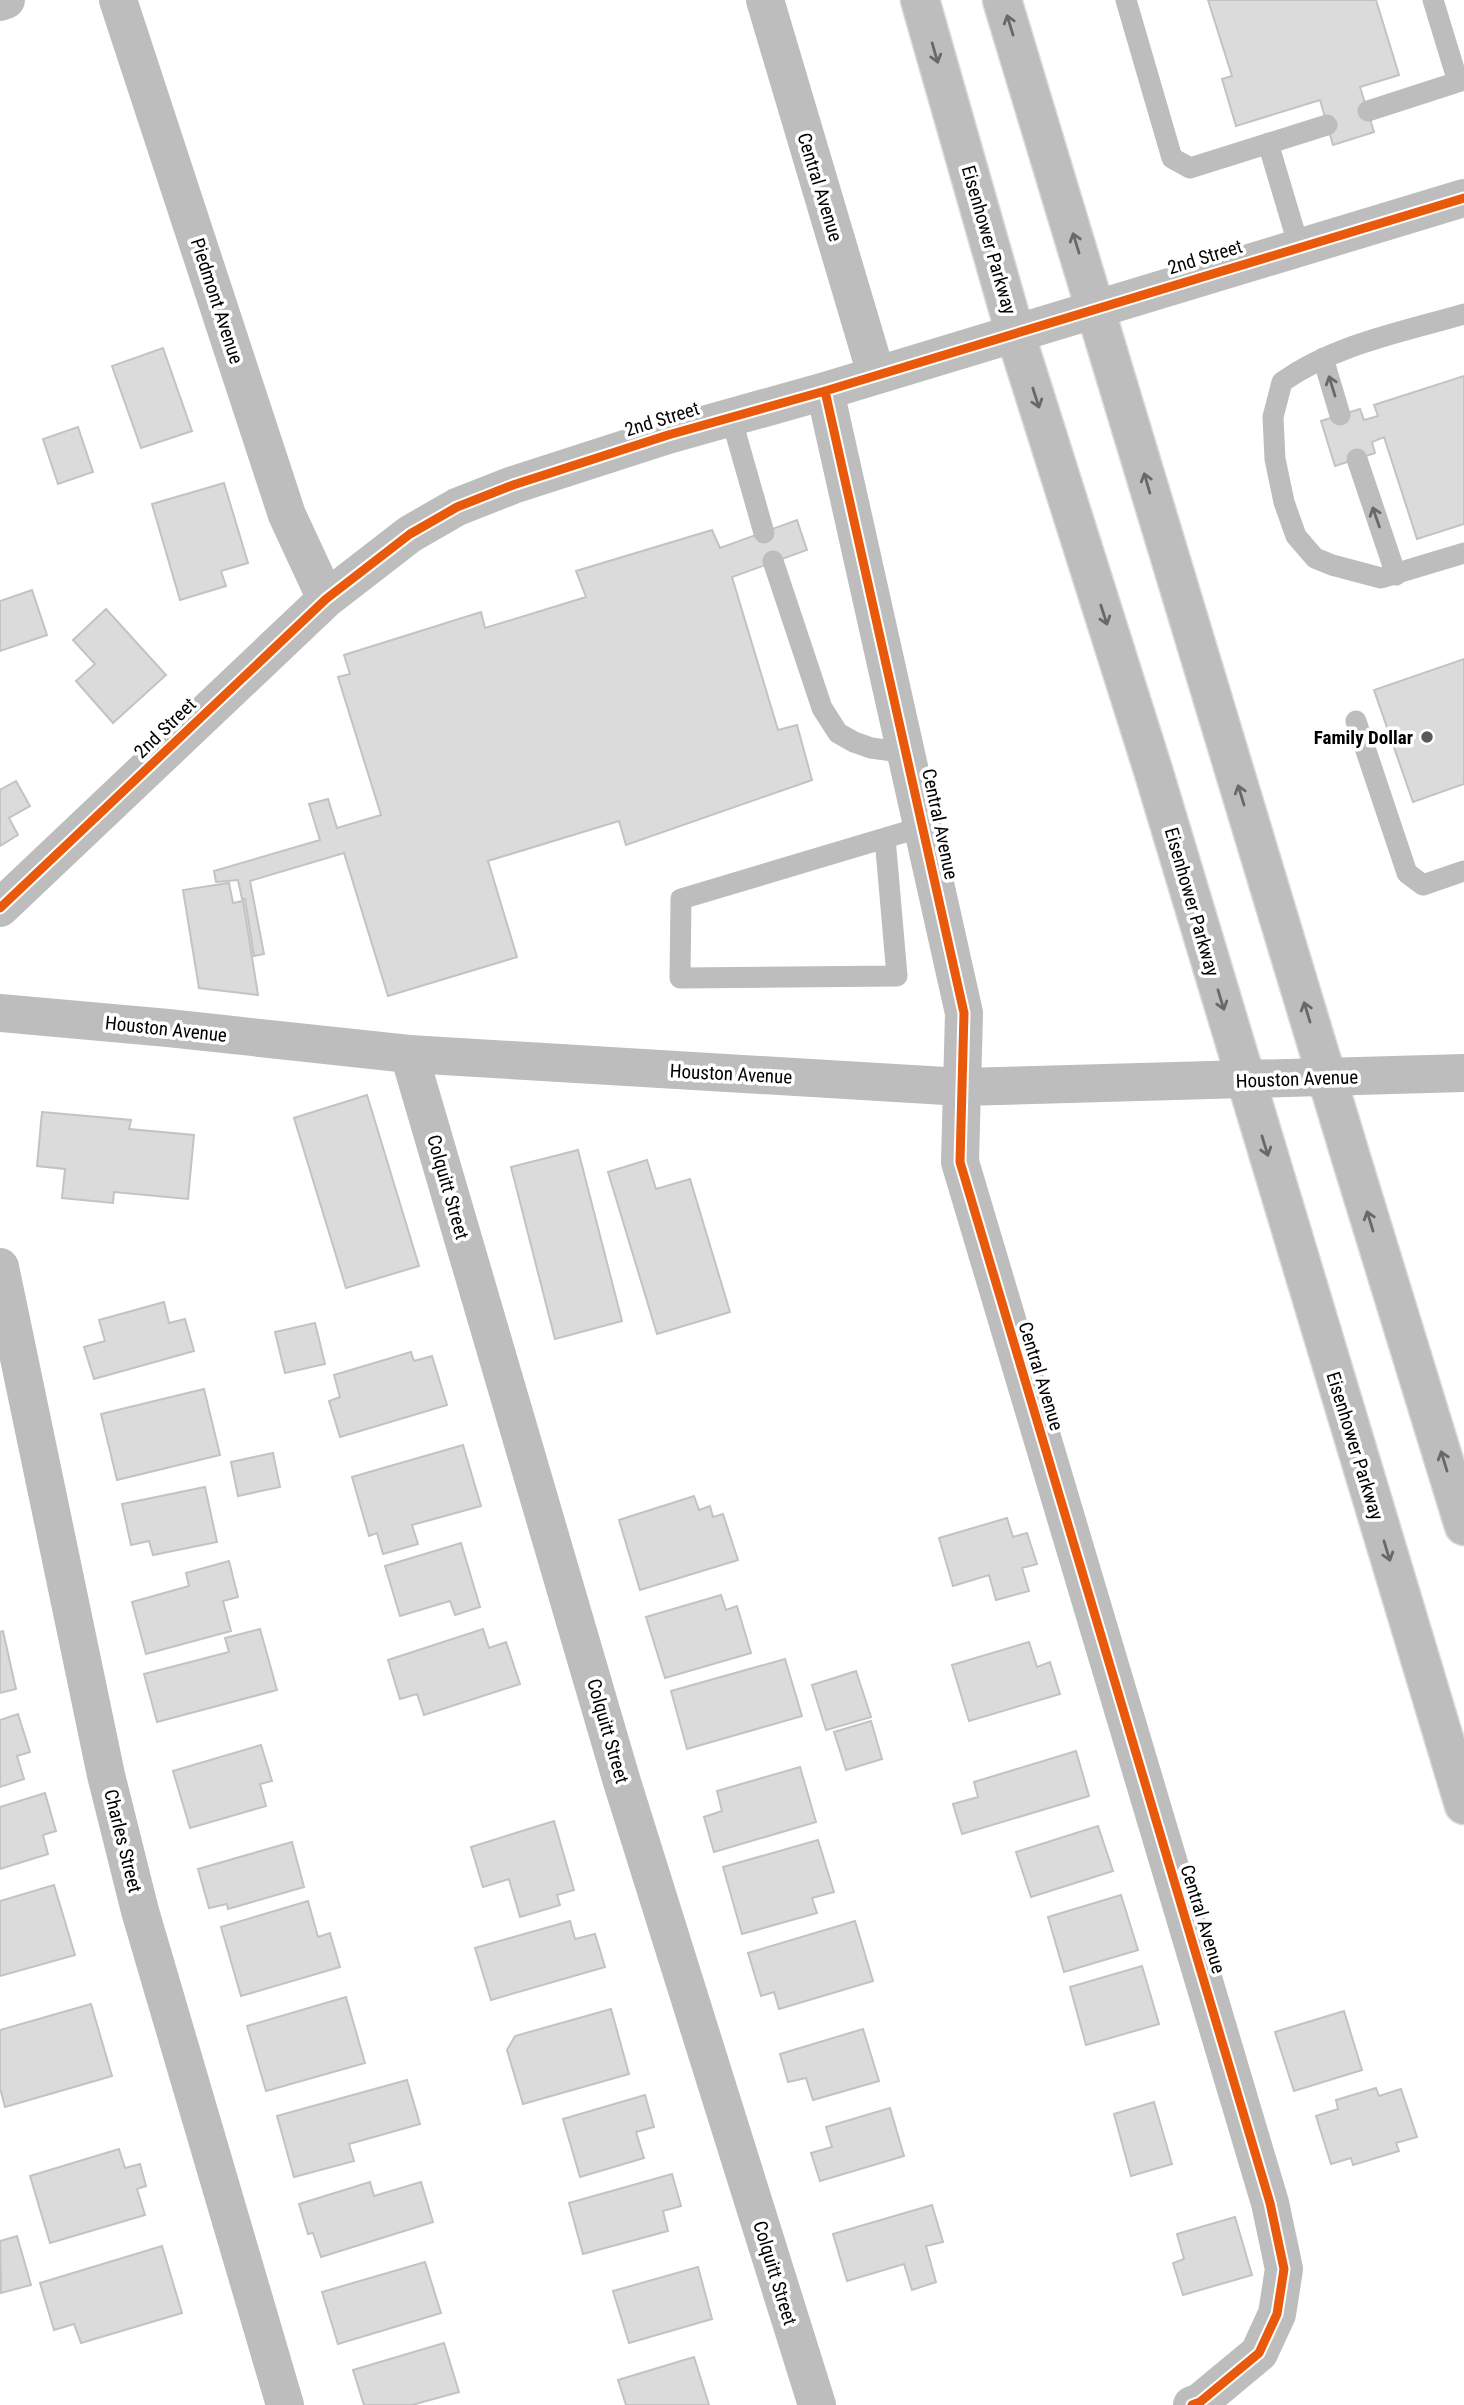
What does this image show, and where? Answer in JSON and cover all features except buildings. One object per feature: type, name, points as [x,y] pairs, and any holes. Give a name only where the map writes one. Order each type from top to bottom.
[{"type":"street","points":[[0,2],[6,0]]},
{"type":"street","name":"Piedmont Avenue","points":[[118,0],[287,515],[326,599]]},
{"type":"street","name":"Central Avenue","points":[[765,0],[876,374]]},
{"type":"street","name":"Eisenhower Parkway","points":[[920,0],[1015,333],[1153,770],[1464,1805]]},
{"type":"street","points":[[1002,0],[1326,1078],[1464,1526]]},
{"type":"street","name":"2nd Street","points":[[0,908],[326,599],[410,534],[457,507],[513,485],[668,435],[825,391],[1464,198]]},
{"type":"street","name":"Central Avenue","points":[[825,391],[964,1013],[960,1162],[1270,2203],[1284,2269],[1277,2314],[1259,2353],[1200,2402],[1192,2405]]},
{"type":"street","name":"Houston Avenue","points":[[0,1013],[409,1054],[962,1087],[1464,1073]]},
{"type":"street","name":"Colquitt Street","points":[[409,1054],[618,1769],[817,2405]]},
{"type":"street","name":"Charles Street","points":[[0,1267],[106,1775],[140,1911],[285,2405]]},
{"type":"lane","points":[[1126,0],[1172,158],[1189,168],[1327,125]]},
{"type":"lane","points":[[1368,111],[1461,81],[1433,0]]},
{"type":"lane","points":[[1268,144],[1299,247]]},
{"type":"lane","points":[[1464,314],[1361,344],[1303,367],[1282,382],[1273,417],[1275,459],[1284,502],[1296,536],[1315,558],[1381,578],[1464,553]]},
{"type":"lane","points":[[1323,358],[1340,415]]},
{"type":"lane","points":[[731,417],[764,533]]},
{"type":"lane","points":[[1357,459],[1396,575]]},
{"type":"lane","points":[[773,561],[822,708],[838,733],[854,743],[871,748],[908,753]]},
{"type":"lane","points":[[1356,721],[1407,873],[1423,885],[1464,871]]},
{"type":"lane","points":[[885,838],[897,976],[680,978],[681,899],[885,838],[922,827]]},
{"type":"cycle path","points":[[0,908],[326,599],[410,534],[457,507],[513,485],[668,435],[825,391],[1464,198]]},
{"type":"cycle path","points":[[825,391],[964,1013],[960,1162],[1270,2203],[1284,2269],[1277,2314],[1259,2353],[1200,2402],[1192,2405]]},
{"type":"place","name":"Family Dollar","points":[[1427,737]]}]
